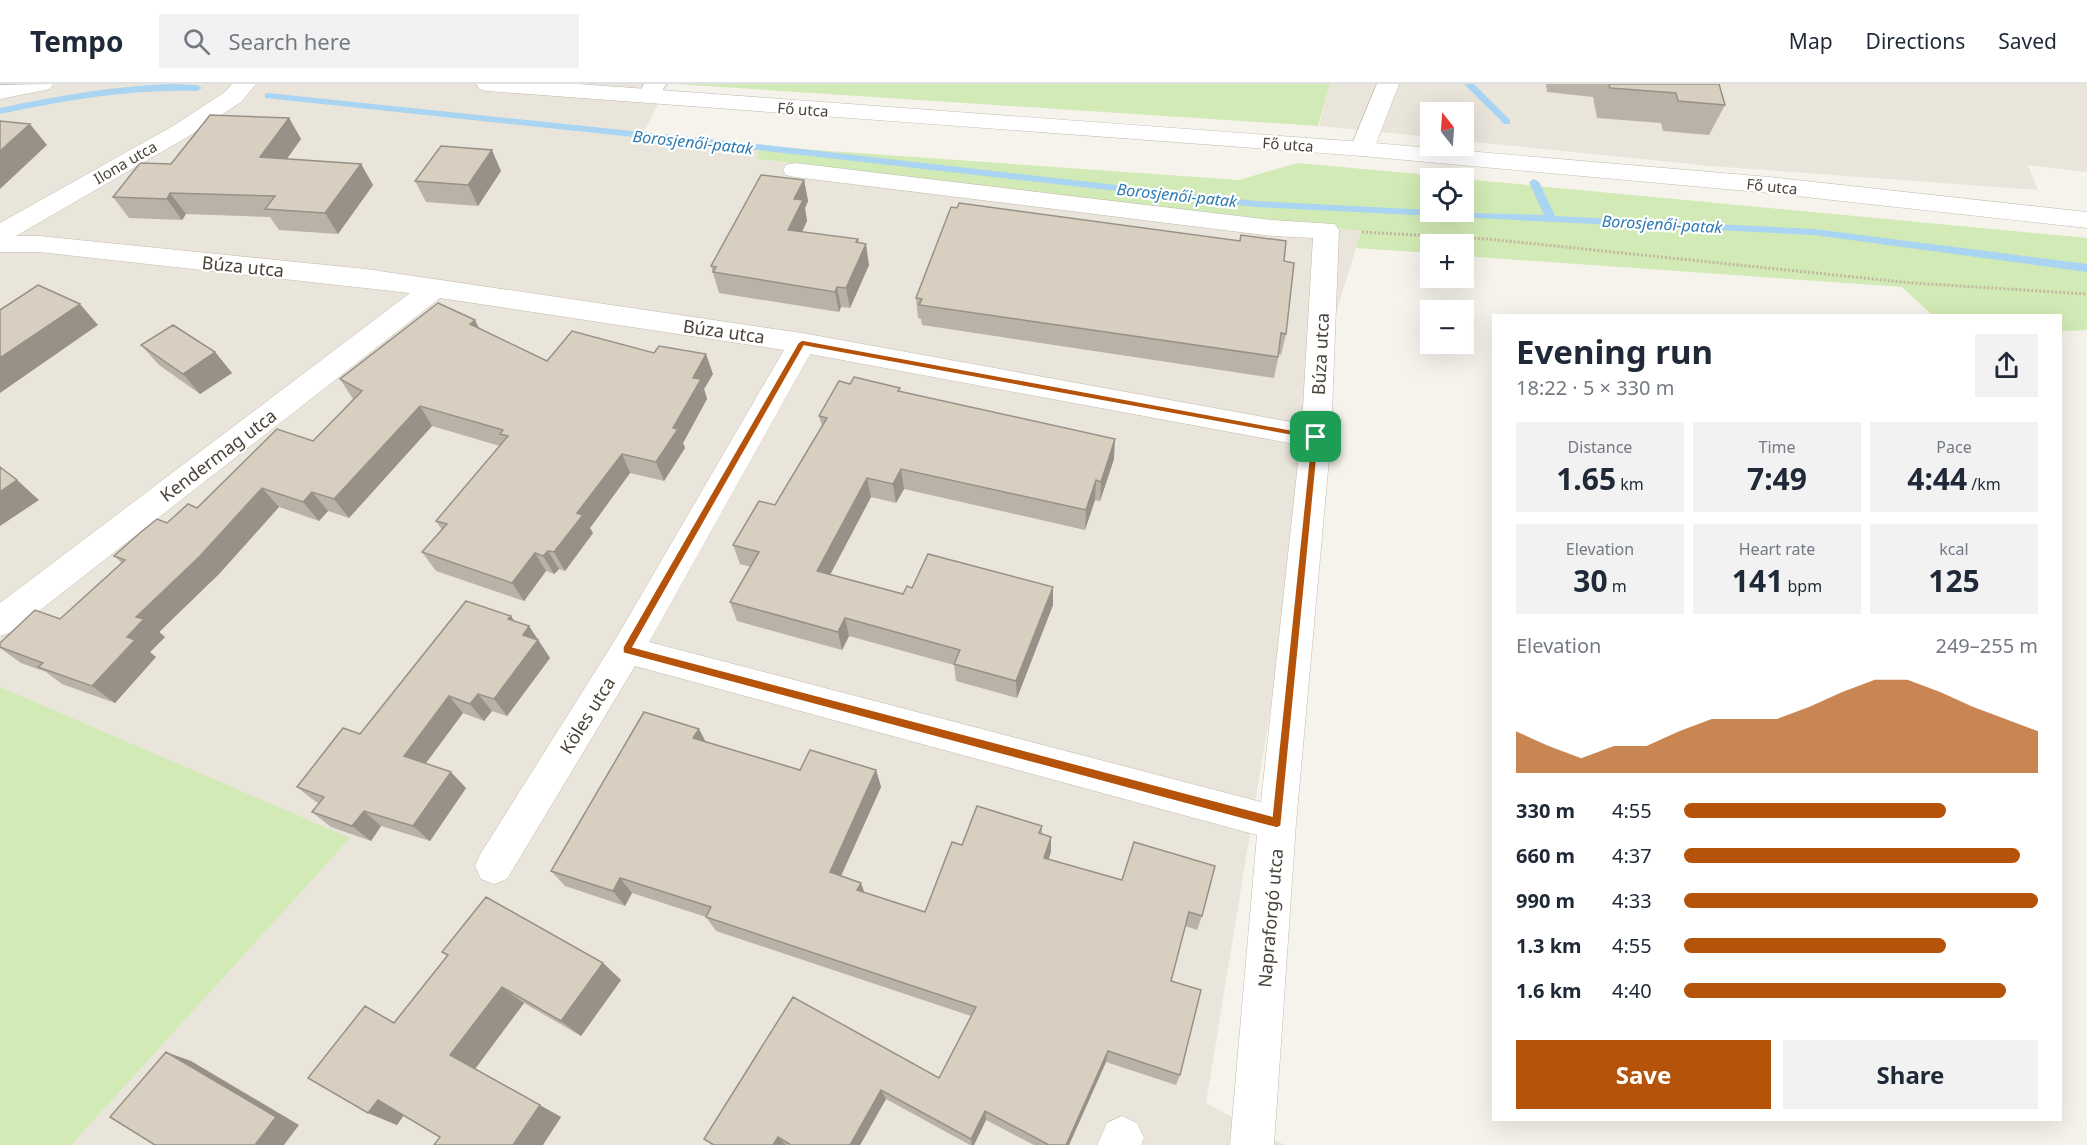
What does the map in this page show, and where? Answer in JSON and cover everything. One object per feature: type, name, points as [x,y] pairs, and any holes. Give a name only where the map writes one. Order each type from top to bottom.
[{"type":"street","points":[[0,92],[42,84]]},
{"type":"street","name":"Ilona utca","points":[[0,234],[181,131],[233,97],[245,84]]},
{"type":"street","name":"Fő utca","points":[[487,84],[652,91],[1362,149],[1769,185],[2087,220]]},
{"type":"street","points":[[1362,149],[1388,84]]},
{"type":"street","points":[[795,170],[1272,228],[1326,230]]},
{"type":"street","name":"Búza utca","points":[[0,244],[39,244],[366,278],[435,288],[802,343],[1316,437],[1326,230]]},
{"type":"street","name":"Kendermag utca","points":[[0,622],[435,288]]},
{"type":"street","name":"Köles utca","points":[[494,866],[627,650],[802,343]]},
{"type":"street","points":[[1277,823],[1316,437]]},
{"type":"street","name":"Napraforgó utca","points":[[627,650],[1277,823],[1252,1145]]},
{"type":"path","points":[[1326,230],[1488,239],[1912,283],[2087,294]]},
{"type":"shaded area","points":[[0,84],[669,84],[643,133],[759,146],[757,159],[1361,231],[1334,320],[1206,1103],[1285,1145],[0,1145]]},
{"type":"shaded area","points":[[1330,84],[2087,84],[2087,172],[2028,165],[2038,190],[1710,166],[1474,142],[1474,102],[1420,102],[1420,136],[1319,126]]},
{"type":"green space","points":[[674,84],[1330,84],[1318,126]]},
{"type":"green space","points":[[759,146],[1239,180],[1297,163],[1420,174],[1420,222],[1474,222],[1474,180],[2087,238],[2087,330],[2062,331],[2062,314],[1931,314],[1902,287],[1474,257],[1474,234],[1420,234],[1420,252],[1356,248],[1361,231],[757,159]]},
{"type":"green space","points":[[0,687],[350,838],[71,1145],[0,1145]]},
{"type":"building","points":[[1609,84],[1719,84],[1725,105],[1678,101],[1676,93],[1610,88]]},
{"type":"building","points":[[210,115],[289,118],[260,157],[361,164],[325,213],[265,209],[275,196],[170,193],[167,199],[113,197],[140,163],[171,164]]},
{"type":"building","points":[[0,121],[30,124],[0,151]]},
{"type":"building","points":[[441,146],[492,150],[468,185],[415,181]]},
{"type":"building","points":[[761,175],[804,180],[794,199],[803,200],[788,230],[858,239],[856,242],[866,244],[846,288],[837,287],[835,292],[713,272],[716,267],[711,266]]},
{"type":"building","points":[[959,203],[1240,241],[1241,235],[1286,241],[1284,261],[1294,263],[1286,334],[1281,333],[1278,357],[919,305],[922,299],[916,298],[951,207],[957,208]]},
{"type":"building","points":[[38,285],[80,304],[0,358],[0,310]]},
{"type":"building","points":[[438,303],[475,320],[470,324],[547,361],[572,331],[654,353],[659,346],[706,354],[693,378],[701,379],[673,428],[678,429],[656,462],[622,454],[577,513],[583,515],[554,552],[548,551],[543,556],[535,553],[512,583],[422,552],[447,524],[436,521],[508,436],[500,434],[503,430],[420,406],[334,499],[312,492],[303,502],[262,488],[200,556],[136,617],[144,619],[127,637],[135,640],[92,686],[38,667],[43,663],[0,647],[0,643],[35,610],[60,619],[125,560],[114,556],[141,532],[157,519],[167,523],[188,504],[197,508],[277,429],[313,441],[362,391],[340,379]]},
{"type":"building","points":[[173,325],[215,352],[183,374],[141,345]]},
{"type":"building","points":[[854,377],[900,388],[898,391],[1115,439],[1101,482],[1096,480],[1086,510],[901,469],[893,484],[867,478],[817,571],[903,594],[907,586],[912,588],[928,554],[1053,587],[1016,681],[954,664],[960,650],[845,618],[838,632],[730,602],[759,552],[733,545],[759,501],[775,505],[827,418],[819,416],[839,381],[850,384]]},
{"type":"building","points":[[0,467],[17,480],[0,492]]},
{"type":"building","points":[[466,601],[511,616],[508,619],[529,626],[523,635],[538,640],[494,699],[478,694],[470,704],[449,696],[404,756],[451,772],[413,826],[364,811],[352,826],[312,812],[324,797],[297,787],[343,728],[360,734]]},
{"type":"building","points":[[644,712],[699,729],[693,738],[800,770],[810,750],[876,770],[830,872],[861,883],[857,890],[925,912],[952,842],[962,845],[977,806],[1042,826],[1039,833],[1051,837],[1044,858],[1122,880],[1134,842],[1215,866],[1202,916],[1189,912],[1171,981],[1201,990],[1180,1075],[1108,1051],[1066,1145],[1049,1145],[985,1111],[971,1139],[881,1090],[850,1145],[791,1145],[778,1137],[773,1145],[714,1145],[704,1139],[793,997],[939,1078],[976,1007],[706,917],[711,907],[620,878],[613,891],[551,871]]},
{"type":"building","points":[[486,897],[603,963],[561,1021],[502,987],[450,1055],[540,1105],[513,1145],[434,1145],[440,1137],[378,1100],[368,1113],[308,1078],[365,1006],[394,1023],[448,955],[442,952]]},
{"type":"building","points":[[166,1052],[276,1117],[255,1145],[155,1145],[110,1117]]},
{"type":"waterway","points":[[1469,84],[1507,122]]},
{"type":"waterway","name":"Borosjenői-patak","points":[[0,111],[122,90],[197,88]]},
{"type":"waterway","name":"Borosjenői-patak","points":[[268,96],[766,148],[1256,204],[1551,219]]},
{"type":"waterway","points":[[1534,182],[1551,219]]},
{"type":"waterway","name":"Borosjenői-patak","points":[[1551,219],[1814,232],[2087,268]]},
{"type":"route","points":[[802,343],[1316,437],[1277,823],[627,650],[802,343]]}]
